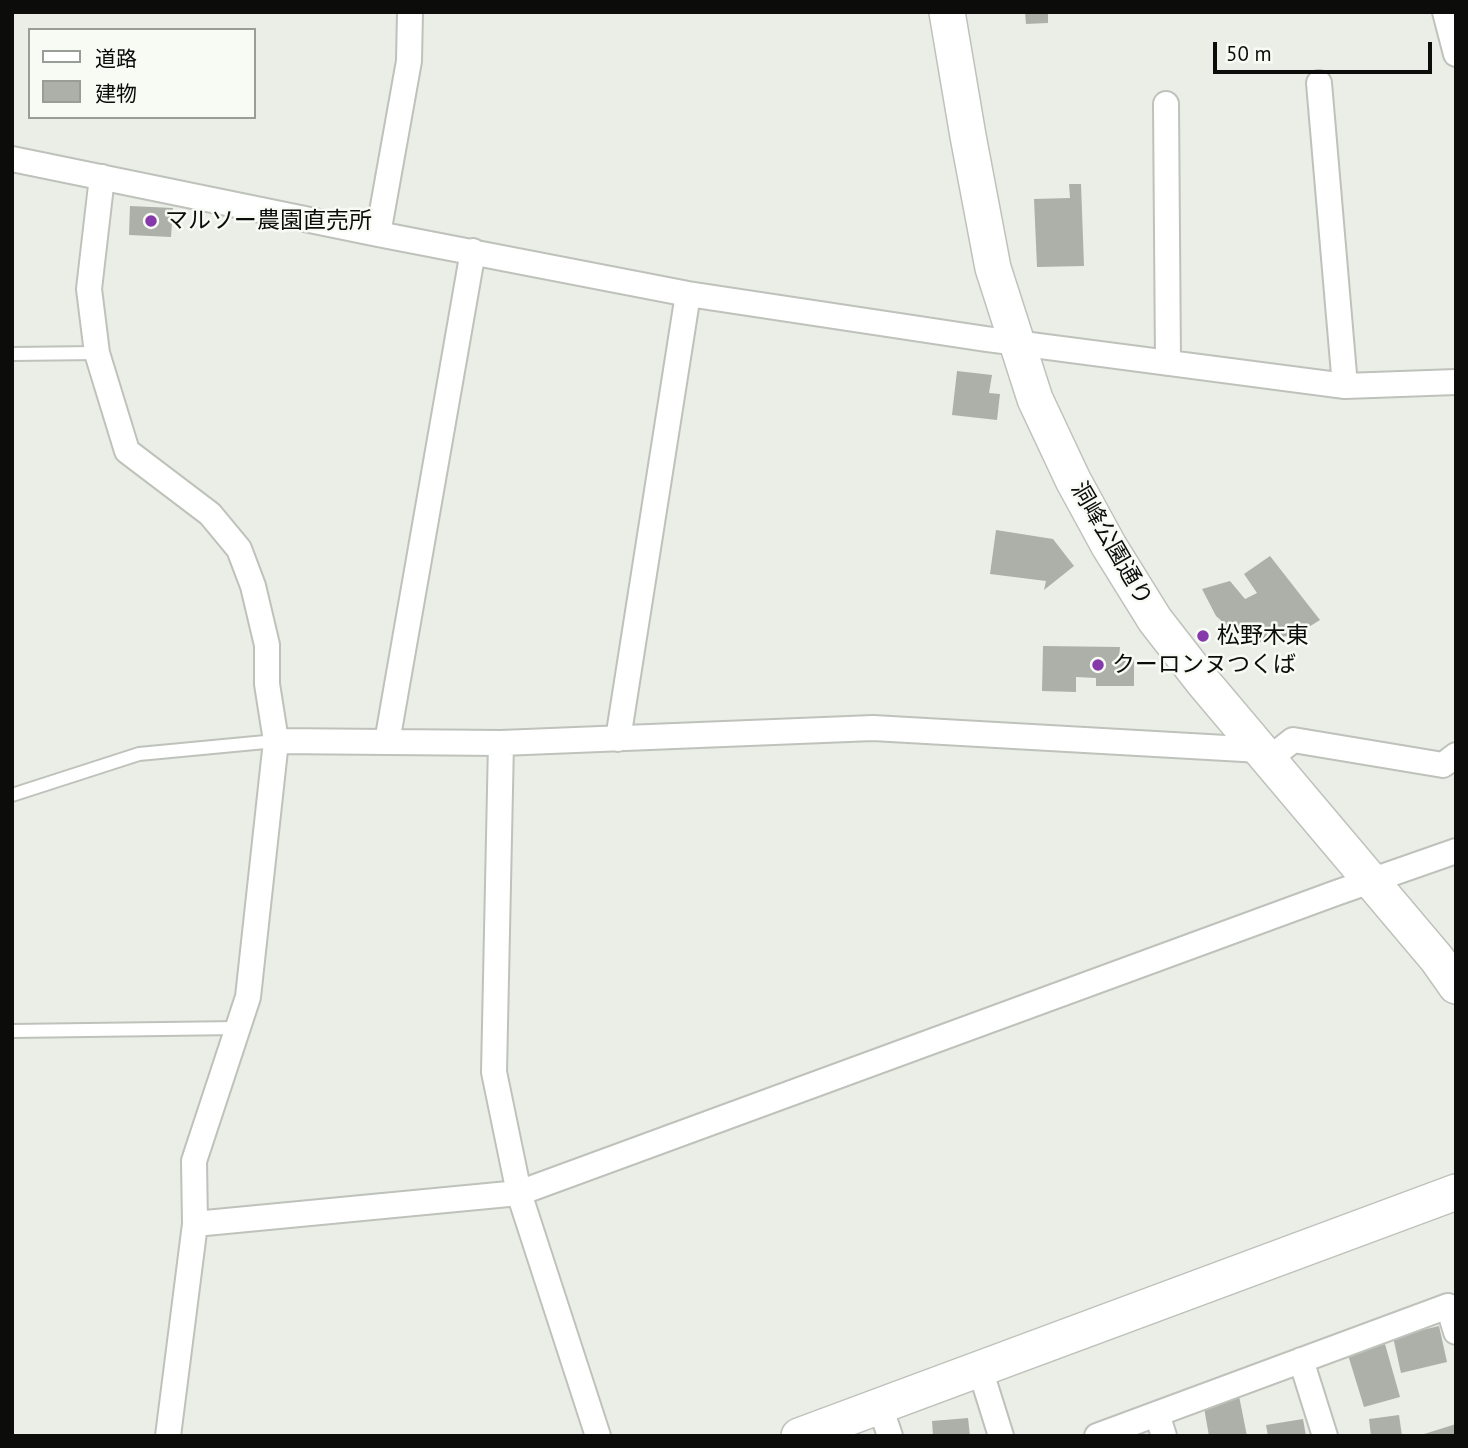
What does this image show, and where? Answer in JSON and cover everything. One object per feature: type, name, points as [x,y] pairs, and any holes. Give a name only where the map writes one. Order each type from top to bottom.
[{"type":"street","points":[[378,234],[409,61],[410,12]]},
{"type":"street","name":"洞峰公園通り","points":[[947,12],[993,268],[1035,399],[1073,480],[1109,546],[1155,620],[1204,683],[1437,959],[1456,986]]},
{"type":"street","points":[[1445,12],[1456,54]]},
{"type":"street","points":[[1319,83],[1345,386]]},
{"type":"street","points":[[1167,104],[1168,363]]},
{"type":"street","points":[[12,159],[378,234],[688,293],[1017,343],[1345,386],[1456,382]]},
{"type":"street","points":[[102,177],[89,289],[97,353],[127,451],[210,514],[239,549],[253,586],[267,645],[268,684],[276,741],[248,997],[194,1161],[195,1224],[168,1436]]},
{"type":"street","points":[[387,742],[473,251]]},
{"type":"street","points":[[618,739],[688,293]]},
{"type":"street","points":[[276,741],[500,743],[873,728],[1265,755],[1293,740],[1444,765],[1456,755]]},
{"type":"street","points":[[500,743],[494,1072],[519,1193],[598,1436]]},
{"type":"street","points":[[195,1224],[519,1193],[1371,880],[1456,852]]},
{"type":"street","points":[[799,1436],[885,1421],[980,1369],[1456,1192]]},
{"type":"street","points":[[1097,1436],[1160,1425],[1301,1360],[1448,1306],[1456,1332]]},
{"type":"street","points":[[1301,1360],[1325,1436]]},
{"type":"street","points":[[980,1369],[1001,1436]]},
{"type":"lane","points":[[12,354],[97,353]]},
{"type":"lane","points":[[12,795],[139,754],[276,741]]},
{"type":"lane","points":[[12,1031],[238,1028]]},
{"type":"building","points":[[1025,12],[1048,12],[1048,23],[1026,24]]},
{"type":"building","points":[[1069,184],[1081,184],[1084,266],[1037,267],[1034,199],[1070,198]]},
{"type":"building","name":"マルソー農園直売所","points":[[130,206],[173,208],[171,237],[129,235]]},
{"type":"building","points":[[957,371],[992,375],[989,393],[1000,394],[997,420],[952,415]]},
{"type":"building","points":[[996,530],[1053,539],[1074,566],[1044,590],[1046,581],[990,574]]},
{"type":"building","points":[[1270,556],[1320,620],[1299,633],[1253,644],[1216,616],[1202,589],[1230,581],[1245,599],[1257,593],[1244,574]]},
{"type":"building","points":[[1043,646],[1120,647],[1119,659],[1134,659],[1134,686],[1096,686],[1096,678],[1076,677],[1076,692],[1042,691]]},
{"type":"building","points":[[1439,1326],[1447,1362],[1401,1373],[1393,1337]]},
{"type":"building","points":[[1385,1344],[1400,1397],[1364,1407],[1348,1355]]},
{"type":"building","points":[[1239,1396],[1247,1436],[1209,1436],[1203,1402]]},
{"type":"building","points":[[1399,1415],[1402,1436],[1371,1436],[1369,1419]]},
{"type":"building","points":[[968,1418],[970,1436],[933,1436],[932,1421]]},
{"type":"building","points":[[1303,1419],[1306,1436],[1268,1436],[1266,1425]]},
{"type":"building","points":[[1456,1424],[1456,1436],[1421,1435]]},
{"type":"place","name":"マルソー農園直売所","points":[[151,221]]},
{"type":"place","name":"松野木東","points":[[1203,636]]},
{"type":"place","name":"クーロンヌつくば","points":[[1098,665]]}]
